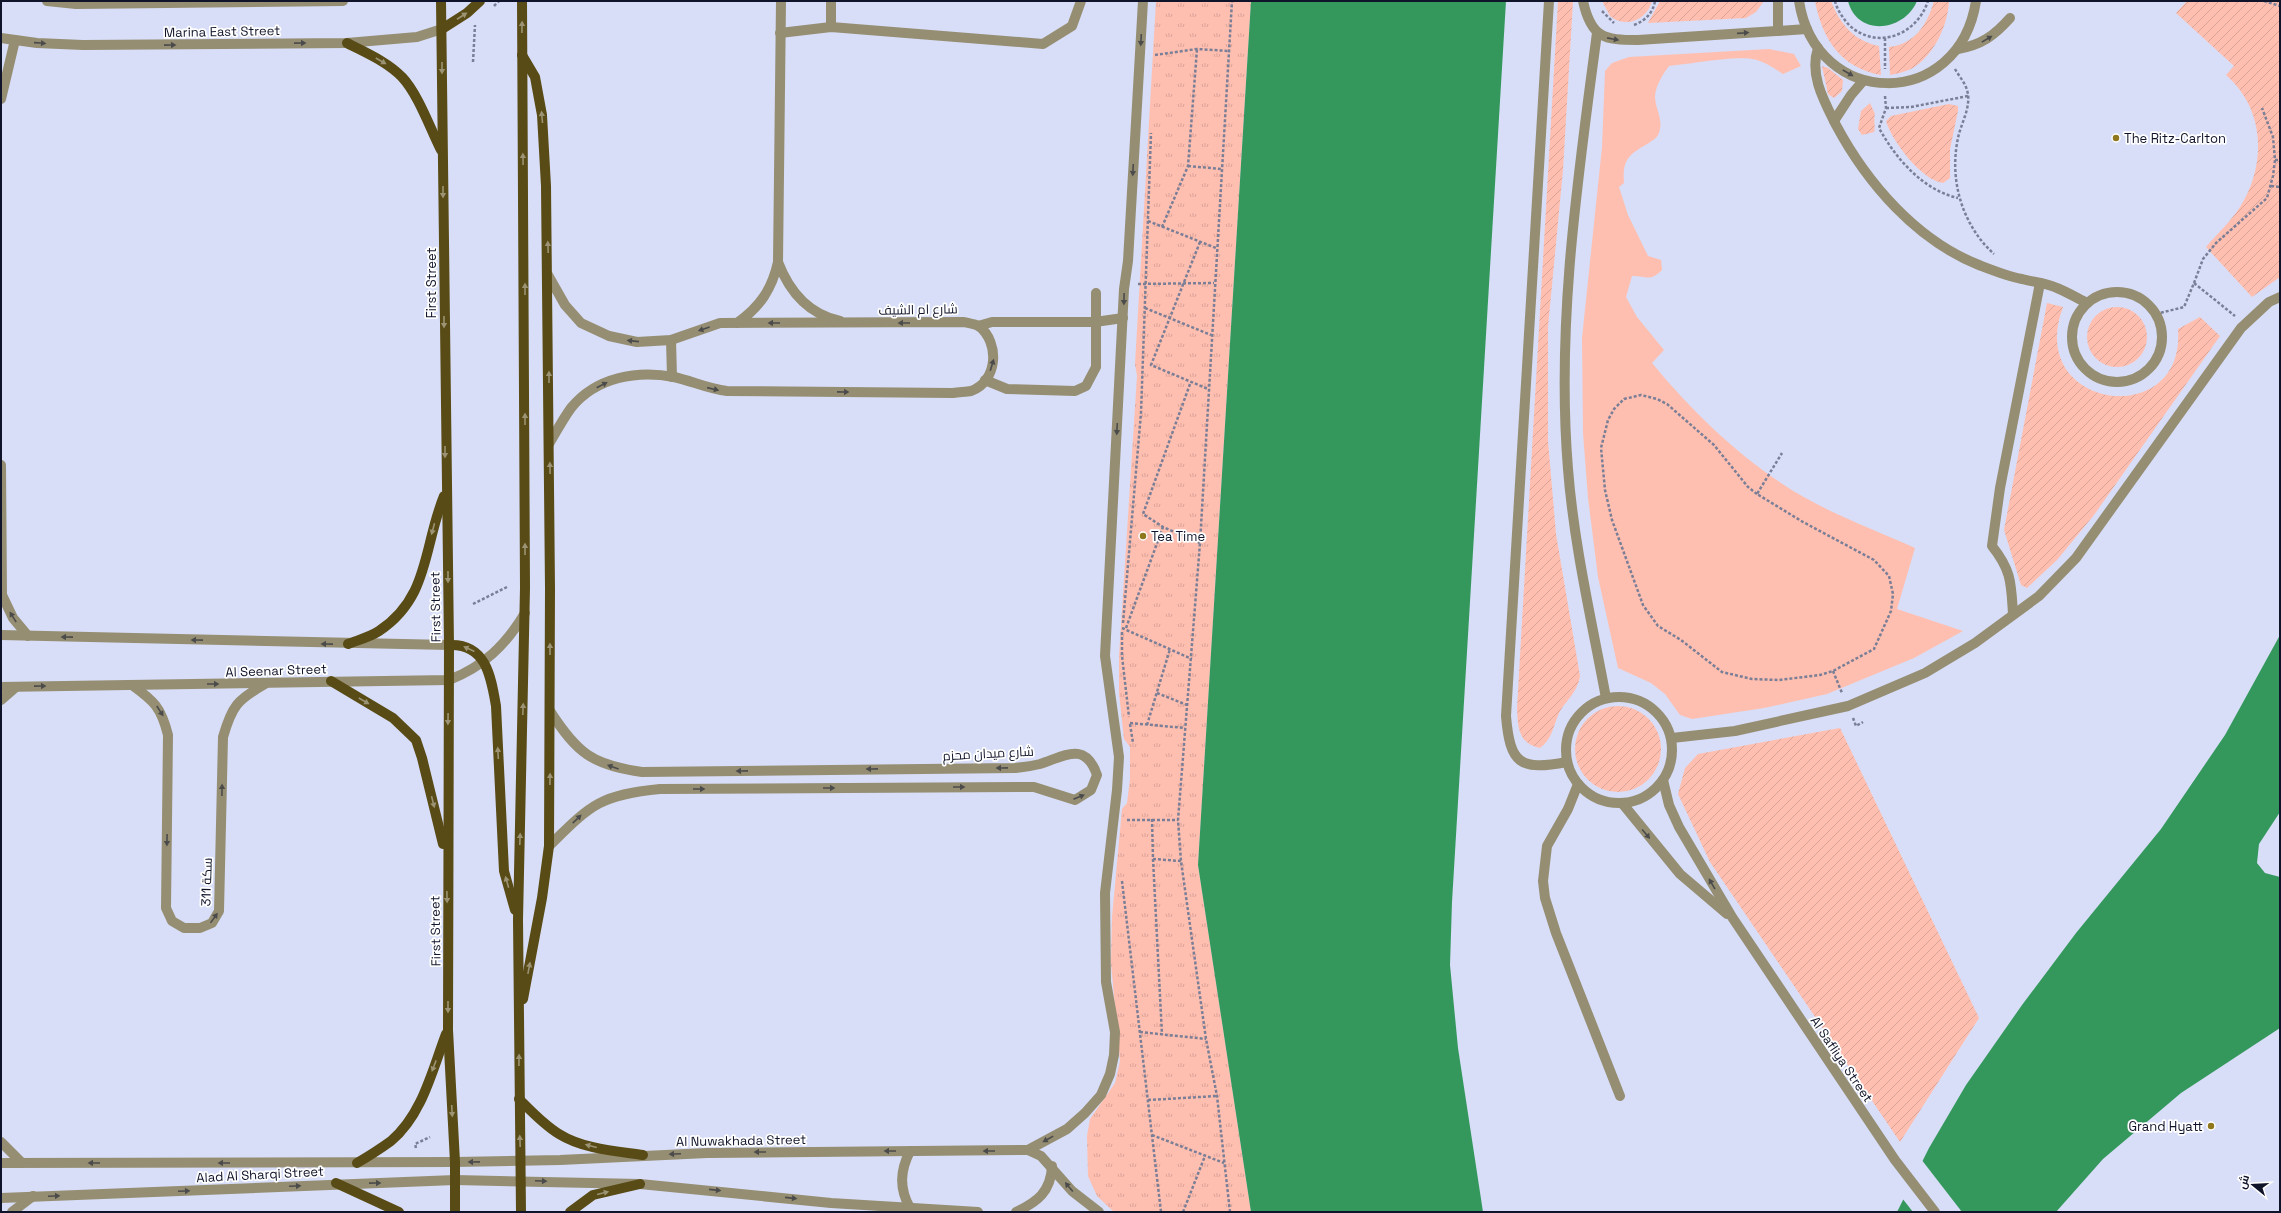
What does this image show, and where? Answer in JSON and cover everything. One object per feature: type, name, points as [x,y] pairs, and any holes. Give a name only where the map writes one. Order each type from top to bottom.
[{"type":"main road","name":"First Street","points":[[442,1],[446,492],[449,645],[447,858],[448,1030],[455,1162],[455,1212]]},
{"type":"main road","points":[[442,29],[467,13],[480,1]]},
{"type":"main road","points":[[521,1212],[521,1161],[518,1100],[518,920],[525,613],[525,272],[522,1]]},
{"type":"main road","points":[[347,43],[388,65],[403,78],[415,97],[443,153]]},
{"type":"main road","points":[[519,1020],[542,898],[549,846],[550,711],[548,275],[542,114],[535,77],[522,54]]},
{"type":"main road","points":[[348,644],[378,632],[407,605],[416,590],[423,571],[438,511],[446,492]]},
{"type":"main road","points":[[449,645],[465,647],[473,650],[484,662],[492,683],[496,706],[504,871],[518,920]]},
{"type":"main road","points":[[331,681],[393,718],[416,740],[422,758],[447,858]]},
{"type":"main road","points":[[358,1163],[391,1141],[410,1120],[420,1103],[448,1030]]},
{"type":"main road","points":[[518,1100],[558,1134],[576,1142],[605,1150],[643,1156]]},
{"type":"main road","points":[[336,1184],[399,1212]]},
{"type":"main road","points":[[570,1212],[593,1195],[640,1184]]},
{"type":"street","points":[[47,1],[76,4],[343,1]]},
{"type":"street","points":[[737,323],[760,304],[768,291],[778,262],[781,1]]},
{"type":"street","points":[[831,1],[831,27]]},
{"type":"street","points":[[780,33],[831,27],[1043,44],[1072,26],[1081,1]]},
{"type":"street","points":[[1028,1150],[1067,1129],[1085,1113],[1101,1095],[1112,1068],[1115,1032],[1106,982],[1105,893],[1117,790],[1119,757],[1114,709],[1107,680],[1105,656],[1124,284],[1128,261],[1143,1]]},
{"type":"street","points":[[1549,1],[1506,716],[1508,741],[1515,757],[1527,764],[1533,765],[1544,766],[1568,762]]},
{"type":"street","points":[[1583,1],[1588,19],[1597,33],[1612,40],[1638,40],[1807,29]]},
{"type":"street","points":[[1778,1],[1778,31]]},
{"type":"street","points":[[1799,1],[1807,29],[1818,48],[1838,67],[1863,81],[1886,84],[1913,79],[1926,74],[1949,58],[1958,49],[1970,25],[1976,1]]},
{"type":"street","points":[[1958,49],[1976,46],[1991,37],[2010,18]]},
{"type":"street","name":"Marina East Street","points":[[1,38],[83,45],[347,43],[417,37],[442,29]]},
{"type":"street","points":[[1597,33],[1586,108],[1570,274],[1565,372],[1568,468],[1575,537],[1606,698]]},
{"type":"street","points":[[1,100],[15,40]]},
{"type":"street","points":[[1818,48],[1814,60],[1816,80],[1834,121],[1861,167],[1894,206],[1923,232],[1977,264],[2020,279],[2056,287],[2086,303]]},
{"type":"street","points":[[1834,121],[1851,95],[1863,81]]},
{"type":"street","points":[[778,262],[783,277],[803,303],[817,313],[848,323]]},
{"type":"street","name":"شارع ام الشيف","points":[[548,275],[565,305],[581,323],[594,330],[621,340],[637,342],[672,340],[720,324],[737,323],[964,322],[978,326]]},
{"type":"street","points":[[2013,614],[2011,580],[2004,561],[1992,546],[2000,488],[2040,283]]},
{"type":"street","points":[[985,380],[1007,389],[1075,392],[1086,386],[1096,367],[1096,293]]},
{"type":"street","points":[[2128,293],[2139,298],[2156,314],[2162,337],[2160,349],[2152,364],[2139,376],[2129,381],[2105,381],[2085,370],[2073,349],[2073,326],[2077,315],[2086,303],[2105,294],[2128,293]]},
{"type":"street","points":[[1672,738],[1735,731],[1848,706],[1925,673],[1975,643],[2039,596],[2076,558],[2245,324],[2269,302],[2280,297]]},
{"type":"street","points":[[549,444],[571,408],[588,392],[618,377],[640,374],[672,377],[709,388],[734,391],[953,393],[972,390],[985,380],[992,367],[995,354],[992,345],[978,326],[992,322],[1095,322],[1123,318]]},
{"type":"street","points":[[672,340],[672,377]]},
{"type":"street","points":[[1,465],[2,597],[13,618],[28,636]]},
{"type":"street","name":"Al Seenar Street","points":[[1,687],[449,680],[473,669],[484,662],[500,648],[514,632],[525,613]]},
{"type":"street","name":"Al Seenar Street","points":[[1,636],[449,645]]},
{"type":"street","name":"سكة 311","points":[[132,685],[150,698],[163,714],[168,735],[166,908],[172,921],[184,928],[195,928],[212,923],[219,911],[223,737],[230,714],[243,696],[265,684]]},
{"type":"street","points":[[1,700],[16,687]]},
{"type":"street","points":[[1631,697],[1642,701],[1661,716],[1672,738],[1673,755],[1663,780],[1646,796],[1622,803],[1598,799],[1587,793],[1578,784],[1568,762],[1568,734],[1574,722],[1582,711],[1593,703],[1606,698],[1631,697]]},
{"type":"street","name":"شارع ميدان محزم","points":[[549,846],[584,812],[597,803],[614,796],[633,792],[660,789],[1034,787],[1075,800],[1091,790],[1097,775],[1094,767],[1086,758],[1068,754],[1041,764],[1015,768],[642,772],[619,769],[599,762],[586,754],[567,737],[550,711]]},
{"type":"street","name":"Al Safliya Street","points":[[1663,780],[1669,805],[1679,826],[1732,918],[1895,1160],[1935,1212]]},
{"type":"street","points":[[1578,784],[1547,846],[1543,881],[1545,898],[1556,933],[1620,1096]]},
{"type":"street","name":"Al Safliya Street","points":[[1622,803],[1680,874],[1732,918]]},
{"type":"street","points":[[1,1142],[22,1163]]},
{"type":"street","points":[[1028,1150],[1041,1156],[1052,1166],[1072,1191],[1099,1212]]},
{"type":"street","name":"Al Nuwakhada Street","points":[[455,1162],[521,1161],[707,1152],[1028,1150]]},
{"type":"street","points":[[910,1151],[903,1166],[902,1187],[910,1208]]},
{"type":"street","name":"Alad Al Sharqi Street","points":[[1,1163],[455,1162]]},
{"type":"street","points":[[1016,1212],[1031,1206],[1044,1193],[1052,1176],[1052,1166]]},
{"type":"street","name":"Alad Al Sharqi Street","points":[[1,1198],[336,1184],[455,1180],[521,1180]]},
{"type":"street","points":[[521,1180],[640,1184],[830,1203],[978,1212]]},
{"type":"street","points":[[12,1212],[33,1196]]},
{"type":"path","points":[[491,9],[498,1]]},
{"type":"path","points":[[1230,1212],[1217,1096],[1206,1039],[1181,861],[1178,820],[1192,659],[1200,543],[1216,248],[1232,1]]},
{"type":"path","points":[[1628,26],[1642,22],[1649,15],[1654,1]]},
{"type":"path","points":[[1835,1],[1843,19],[1855,30],[1870,37],[1885,38],[1901,34],[1914,25],[1924,12],[1928,1]]},
{"type":"path","points":[[2264,1],[2280,6]]},
{"type":"path","points":[[1600,5],[1606,17],[1619,25]]},
{"type":"path","points":[[473,62],[474,25],[479,21]]},
{"type":"path","points":[[1885,38],[1886,108],[1879,128],[1895,152],[1929,187],[1943,194],[1958,198]]},
{"type":"path","points":[[1155,62],[1156,47]]},
{"type":"path","points":[[1155,55],[1197,49],[1229,51]]},
{"type":"path","points":[[1162,227],[1188,166],[1197,49]]},
{"type":"path","points":[[1949,58],[1967,90],[1968,96],[1967,108],[1957,150],[1956,178],[1958,198],[1970,225],[1980,242],[1998,258]]},
{"type":"path","points":[[1886,108],[1911,107],[1968,96]]},
{"type":"path","points":[[2156,314],[2184,307],[2203,258],[2216,243],[2267,198],[2271,186],[2275,160],[2273,137],[2262,108]]},
{"type":"path","points":[[1133,744],[1122,656],[1141,413],[1152,129]]},
{"type":"path","points":[[2275,160],[2280,160]]},
{"type":"path","points":[[1188,166],[1221,169]]},
{"type":"path","points":[[2271,186],[2280,187]]},
{"type":"path","points":[[1148,221],[1216,248]]},
{"type":"path","points":[[1200,242],[1151,365],[1190,384],[1208,389]]},
{"type":"path","points":[[1124,284],[1183,282],[1214,283]]},
{"type":"path","points":[[2194,283],[2245,324]]},
{"type":"path","points":[[1144,308],[1211,335]]},
{"type":"path","points":[[1190,384],[1143,514],[1163,527],[1200,543]]},
{"type":"path","points":[[1641,395],[1657,399],[1667,404],[1714,445],[1748,487],[1757,494],[1803,522],[1874,560],[1889,576],[1893,594],[1891,611],[1888,621],[1874,649],[1833,671],[1820,675],[1779,680],[1752,679],[1722,672],[1681,640],[1658,626],[1643,605],[1612,520],[1605,490],[1602,448],[1608,420],[1614,409],[1624,399],[1641,395]]},
{"type":"path","points":[[1757,494],[1782,453]]},
{"type":"path","points":[[1124,628],[1163,527]]},
{"type":"path","points":[[473,604],[507,587]]},
{"type":"path","points":[[1124,628],[1192,659]]},
{"type":"path","points":[[1147,725],[1170,649]]},
{"type":"path","points":[[1157,693],[1187,705]]},
{"type":"path","points":[[1116,730],[1130,723],[1185,728]]},
{"type":"path","points":[[1127,826],[1129,813]]},
{"type":"path","points":[[1152,819],[1162,1035]]},
{"type":"path","points":[[1153,858],[1181,861]]},
{"type":"path","points":[[1122,875],[1124,906],[1161,1212]]},
{"type":"path","points":[[1140,1032],[1206,1039]]},
{"type":"path","points":[[1148,1100],[1217,1096]]},
{"type":"path","points":[[1152,1135],[1224,1163]]},
{"type":"path","points":[[417,1151],[414,1144],[430,1137]]},
{"type":"path","points":[[1183,1212],[1205,1156]]},
{"type":"green space","points":[[1156,1],[1251,1],[1198,865],[1251,1212],[1114,1212],[1097,1196],[1088,1176],[1087,1136],[1090,1119],[1115,1083],[1120,1061],[1111,963],[1112,917],[1122,809],[1127,803],[1130,779],[1130,747],[1124,739],[1119,693],[1119,656],[1137,376],[1135,364]]},
{"type":"green space","points":[[1558,1],[1573,1],[1563,170],[1548,327],[1548,441],[1556,534],[1580,676],[1577,687],[1559,713],[1550,737],[1540,748],[1533,746],[1523,738],[1519,728],[1517,708]]},
{"type":"green space","points":[[1602,1],[1652,1],[1646,13],[1641,18],[1629,22],[1623,22],[1610,16]]},
{"type":"green space","points":[[1660,1],[1764,1],[1756,12],[1746,18],[1648,23]]},
{"type":"green space","points":[[1815,1],[1831,1],[1839,17],[1855,36],[1870,44],[1879,46],[1881,75],[1855,66],[1844,59],[1828,39],[1818,15]]},
{"type":"green space","points":[[1934,1],[1949,1],[1946,20],[1938,40],[1919,64],[1911,69],[1890,75],[1889,47],[1906,42],[1919,32],[1928,18]]},
{"type":"green space","points":[[2187,1],[2280,1],[2280,277],[2252,297],[2206,247],[2240,207],[2249,190],[2255,173],[2258,155],[2258,138],[2255,120],[2239,89],[2226,75],[2234,66],[2176,13]]},
{"type":"green space","points":[[1769,49],[1794,54],[1801,66],[1783,74],[1761,61],[1744,58],[1669,66],[1662,76],[1655,96],[1660,120],[1660,130],[1655,138],[1632,154],[1626,162],[1624,168],[1624,183],[1619,187],[1628,215],[1648,256],[1661,260],[1662,270],[1658,274],[1648,278],[1632,276],[1626,297],[1637,317],[1664,350],[1652,363],[1666,380],[1712,428],[1763,471],[1797,493],[1830,511],[1915,548],[1897,609],[1963,631],[1914,658],[1827,694],[1764,708],[1692,719],[1680,715],[1665,694],[1651,683],[1618,668],[1598,577],[1588,498],[1583,433],[1582,338],[1602,147],[1605,71],[1612,63],[1629,57]]},
{"type":"green space","points":[[1822,66],[1828,68],[1843,80],[1842,91],[1834,98],[1828,94]]},
{"type":"green space","points":[[1870,103],[1875,114],[1874,132],[1862,135],[1858,129],[1861,111]]},
{"type":"green space","points":[[1949,104],[1958,106],[1958,111],[1950,149],[1950,178],[1943,183],[1926,175],[1908,158],[1894,139],[1886,121],[1891,116]]},
{"type":"green space","points":[[2047,303],[2063,307],[2057,342],[2066,368],[2084,386],[2109,395],[2135,394],[2158,384],[2174,362],[2178,329],[2200,317],[2220,336],[2094,515],[2057,560],[2027,588],[2021,585],[2004,530]]},
{"type":"green space","points":[[2117,307],[2134,312],[2142,320],[2147,337],[2142,354],[2134,362],[2117,367],[2100,362],[2092,354],[2087,337],[2092,320],[2100,312]]},
{"type":"green space","points":[[1618,706],[1635,709],[1649,718],[1658,732],[1661,749],[1658,766],[1649,780],[1635,789],[1618,792],[1601,789],[1587,780],[1578,766],[1575,749],[1578,732],[1587,718],[1601,709]]},
{"type":"green space","points":[[1840,728],[1979,1018],[1900,1142],[1710,862],[1678,794],[1685,768],[1698,754]]},
{"type":"shaded area","points":[[1251,1],[1506,1],[1452,902],[1450,965],[1458,1048],[1483,1212],[1251,1212],[1198,865]]},
{"type":"shaded area","points":[[1848,1],[1917,1],[1911,11],[1902,19],[1892,24],[1881,26],[1870,25],[1861,21],[1853,13]]},
{"type":"shaded area","points":[[2280,635],[2280,812],[2259,844],[2257,863],[2265,873],[2280,877],[2280,1028],[2181,1093],[2103,1159],[2056,1212],[1897,1212],[1929,1148],[1966,1085],[2022,1005],[2076,933],[2161,829],[2225,735]]},
{"type":"pier","points":[[1921,1159],[1962,1212],[1913,1212],[1902,1198]]},
{"type":"place","name":"The Ritz-Carlton","points":[[2116,138]]},
{"type":"place","name":"Tea Time","points":[[1143,536]]},
{"type":"place","name":"Grand Hyatt","points":[[2211,1126]]}]
